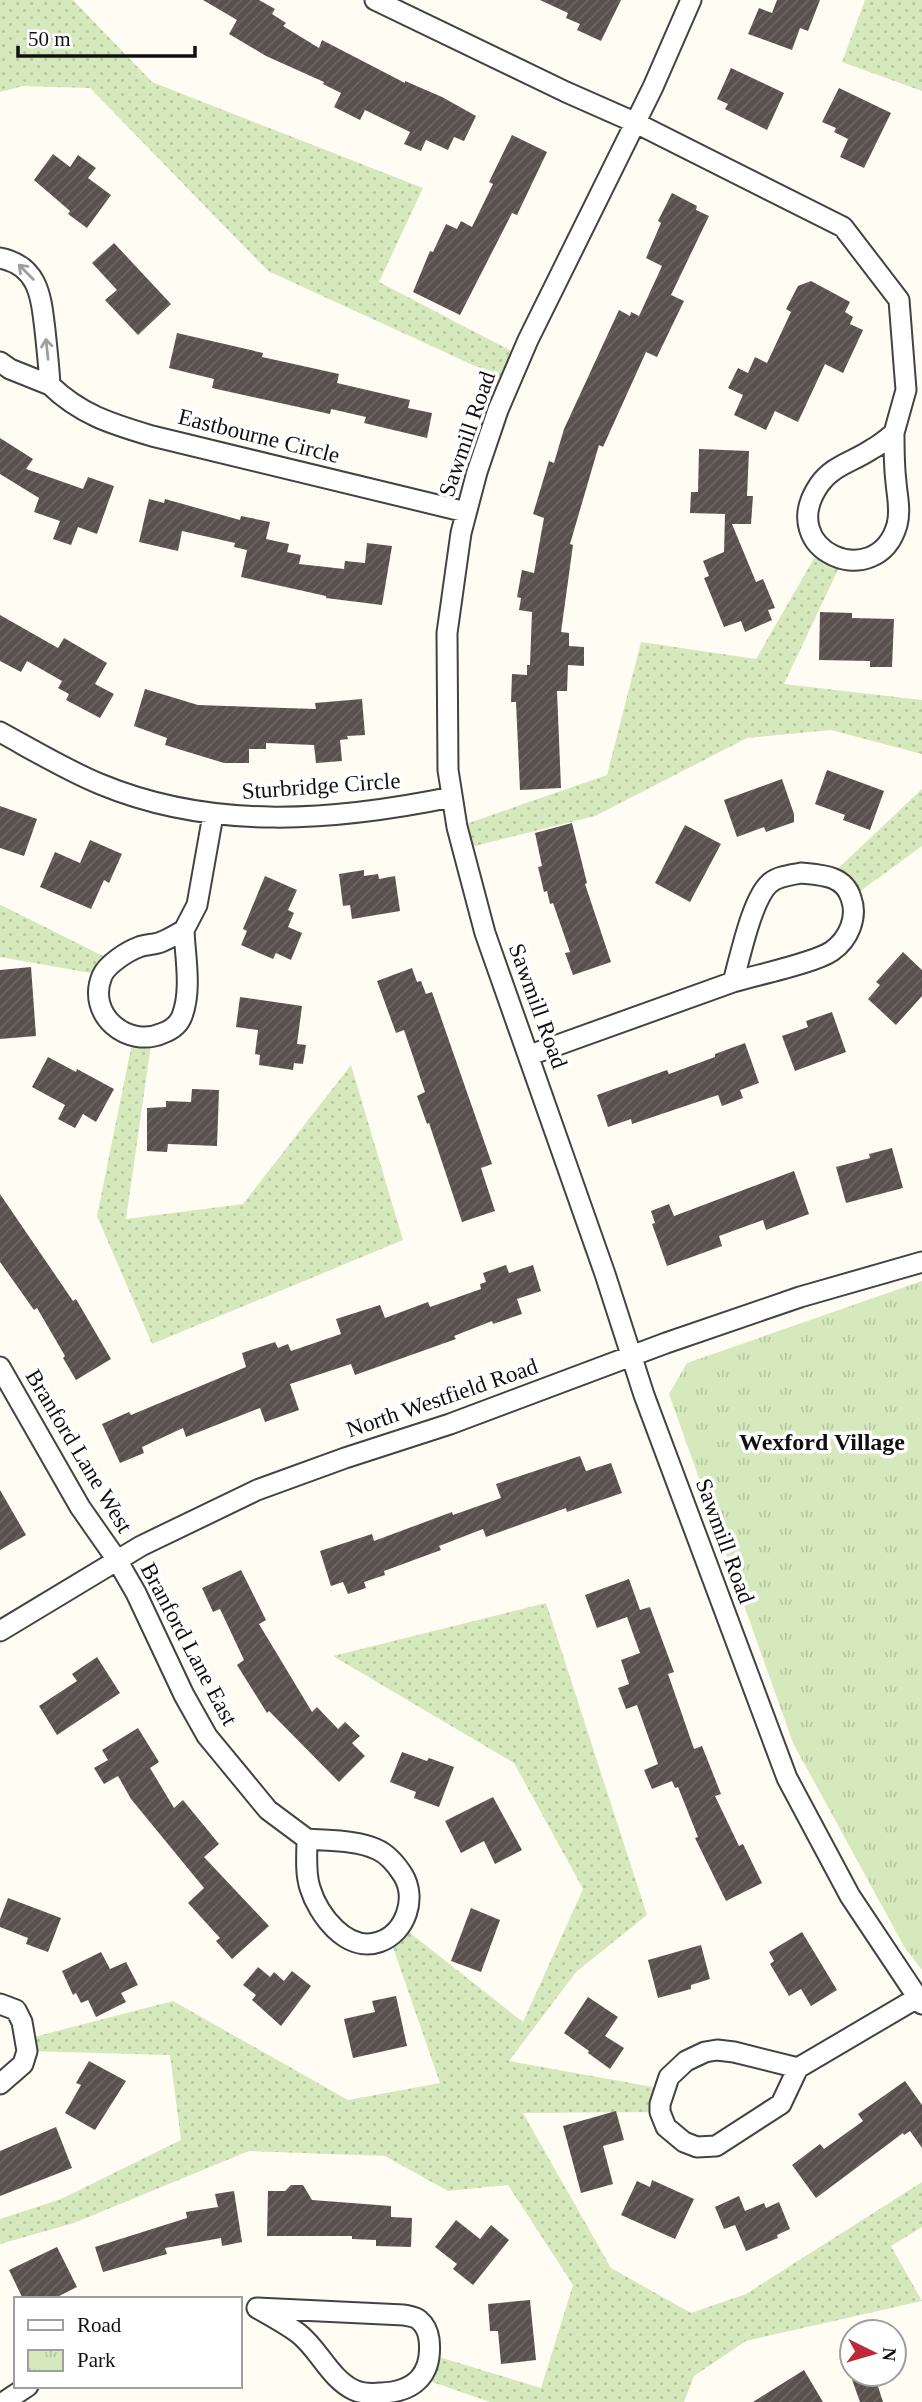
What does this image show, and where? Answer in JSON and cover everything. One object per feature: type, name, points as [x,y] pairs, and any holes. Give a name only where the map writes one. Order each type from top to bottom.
[{"type":"street","points":[[375,0],[554,87],[634,122],[843,227],[899,300],[906,390],[894,433],[898,523],[890,542],[880,553],[862,560],[843,559],[820,548],[808,529],[808,506],[819,484],[834,468],[871,450],[894,433]]},
{"type":"street","name":"Sawmill Road","points":[[691,0],[653,87],[528,340],[498,410],[477,472],[457,554],[447,632],[448,769],[457,827],[485,933],[530,1055],[632,1357],[787,1778],[850,1895],[919,2001]]},
{"type":"street","points":[[0,258],[24,267],[34,279],[41,297],[50,386]]},
{"type":"street","name":"Eastbourne Circle","points":[[0,362],[50,386],[67,401],[103,421],[152,436],[466,512]]},
{"type":"street","name":"Sturbridge Circle","points":[[0,732],[99,784],[170,808],[214,815],[296,818],[397,808],[452,797]]},
{"type":"street","points":[[184,930],[161,942],[138,947],[115,962],[102,975],[99,996],[103,1012],[115,1028],[134,1038],[152,1038],[172,1029],[182,1017],[186,997],[184,930],[197,905],[214,815]]},
{"type":"street","points":[[530,1055],[733,982],[831,952],[847,934],[852,921],[854,908],[847,888],[830,876],[801,873],[784,876],[769,883],[757,902],[733,982]]},
{"type":"street","name":"North Westfield Road","points":[[0,1631],[117,1560],[194,1519],[257,1490],[450,1424],[800,1297],[922,1262]]},
{"type":"street","name":"Branford Lane West","points":[[0,1367],[80,1507],[117,1560]]},
{"type":"street","name":"Branford Lane East","points":[[117,1560],[206,1736],[268,1810],[307,1839]]},
{"type":"street","points":[[307,1839],[366,1845],[379,1850],[392,1860],[408,1885],[410,1902],[400,1925],[389,1936],[378,1942],[364,1943],[347,1938],[319,1911],[309,1885],[307,1839]]},
{"type":"street","points":[[798,2068],[734,2052],[705,2052],[686,2061],[669,2077],[660,2112],[666,2127],[684,2142],[697,2147],[716,2146],[781,2104],[798,2068],[919,2001]]},
{"type":"street","points":[[0,2004],[16,2010],[22,2022],[27,2052],[23,2064],[0,2084]]},
{"type":"street","points":[[249,2307],[404,2315],[419,2320],[428,2331],[428,2364],[421,2378],[411,2387],[393,2393],[369,2394],[353,2390],[337,2377],[299,2334],[249,2307]]},
{"type":"street","points":[[4,2402],[25,2388]]},
{"type":"green space","points":[[0,0],[73,0],[152,82],[423,188],[379,282],[521,356],[510,382],[268,271],[90,88],[23,86],[0,92]]},
{"type":"green space","points":[[865,0],[922,0],[922,91],[842,62]]},
{"type":"green space","points":[[820,548],[843,559],[784,684],[922,700],[922,754],[831,730],[747,738],[595,816],[463,849],[457,827],[607,775],[641,642],[756,659]]},
{"type":"green space","points":[[922,789],[922,846],[851,898],[830,876]]},
{"type":"green space","points":[[0,905],[115,962],[102,975],[0,957]]},
{"type":"green space","points":[[133,1038],[152,1038],[126,1219],[243,1204],[351,1065],[403,1240],[152,1344],[97,1216]]},
{"type":"green space","points":[[922,1281],[922,1970],[905,1948],[793,1743],[669,1394],[687,1363]]},
{"type":"green space","points":[[546,1603],[647,1915],[576,1972],[509,2061],[664,2089],[660,2112],[523,2113],[611,2268],[691,2313],[746,2294],[922,2182],[922,2227],[891,2246],[922,2301],[746,2341],[694,2376],[684,2402],[490,2402],[421,2378],[429,2354],[541,2388],[573,2285],[508,2185],[448,2191],[385,2156],[249,2151],[74,2223],[0,2244],[0,2219],[61,2199],[181,2140],[170,2055],[27,2051],[26,2039],[173,2001],[348,2100],[440,2083],[389,1936],[400,1925],[523,2022],[583,1889],[514,1763],[333,1656]]},
{"type":"building","points":[[203,0],[259,0],[275,9],[272,14],[286,23],[283,26],[319,48],[322,40],[405,83],[442,97],[476,116],[464,141],[454,137],[448,150],[426,140],[421,151],[404,144],[410,132],[365,110],[360,120],[334,107],[341,93],[323,84],[324,82],[266,56],[229,34],[237,20]]},
{"type":"building","points":[[540,0],[621,0],[601,41],[577,30],[580,24],[566,18],[568,13]]},
{"type":"building","points":[[777,0],[820,0],[808,31],[800,28],[792,50],[748,34],[759,8],[772,13]]},
{"type":"building","points":[[731,68],[784,93],[767,130],[725,109],[728,104],[717,99]]},
{"type":"building","points":[[839,88],[891,113],[864,168],[840,157],[848,139],[834,132],[836,128],[822,122]]},
{"type":"building","points":[[512,135],[547,152],[517,215],[512,213],[460,315],[413,292],[430,251],[433,252],[446,224],[457,229],[461,221],[472,227],[493,184],[489,182]]},
{"type":"building","points":[[53,154],[70,167],[78,155],[96,168],[88,178],[111,195],[87,228],[68,214],[70,211],[34,180]]},
{"type":"building","points":[[672,193],[697,206],[696,210],[709,216],[671,295],[684,301],[657,357],[646,352],[603,447],[599,445],[570,544],[573,545],[561,632],[569,633],[569,646],[584,647],[584,666],[568,665],[567,691],[557,691],[561,788],[520,790],[516,702],[511,702],[512,674],[527,675],[527,665],[530,665],[532,612],[519,610],[521,598],[517,597],[522,570],[534,573],[544,518],[533,514],[549,461],[554,463],[564,429],[619,310],[630,316],[631,312],[639,316],[662,266],[646,258],[661,223],[658,221]]},
{"type":"building","points":[[114,243],[171,304],[138,335],[105,300],[117,290],[92,263]]},
{"type":"building","points":[[811,281],[850,302],[845,312],[853,317],[850,324],[863,330],[843,373],[825,364],[798,422],[775,411],[766,430],[734,415],[743,395],[728,388],[738,368],[748,373],[755,357],[767,363],[791,312],[786,309],[798,286]]},
{"type":"building","points":[[177,333],[263,353],[262,357],[339,374],[337,383],[410,400],[408,408],[432,413],[427,438],[364,423],[366,417],[331,409],[330,414],[212,388],[214,379],[169,368]]},
{"type":"building","points":[[0,438],[33,459],[26,469],[83,489],[88,477],[114,486],[97,534],[78,527],[71,545],[53,539],[60,521],[34,512],[39,498],[0,474]]},
{"type":"building","points":[[699,449],[749,451],[747,496],[753,496],[751,524],[732,524],[756,582],[763,579],[775,608],[768,610],[772,620],[745,632],[741,621],[724,627],[704,578],[709,576],[703,561],[724,552],[725,514],[690,513],[691,492],[698,492]]},
{"type":"building","points":[[149,499],[164,503],[165,499],[240,520],[241,516],[270,522],[266,539],[289,544],[287,552],[301,555],[299,564],[344,569],[345,561],[365,563],[367,543],[392,546],[382,605],[326,598],[241,577],[247,550],[234,547],[235,543],[182,531],[178,551],[139,542]]},
{"type":"building","points":[[820,612],[852,613],[852,618],[894,619],[892,667],[870,667],[870,661],[819,660]]},
{"type":"building","points":[[0,615],[58,648],[64,638],[107,663],[95,684],[114,694],[100,718],[66,700],[69,694],[58,688],[62,681],[27,661],[21,672],[0,661]]},
{"type":"building","points":[[145,689],[198,705],[316,709],[315,703],[362,699],[365,735],[347,736],[348,739],[340,740],[342,761],[316,763],[314,745],[266,743],[266,749],[249,749],[249,763],[224,763],[165,745],[167,738],[134,726]]},
{"type":"building","points":[[827,770],[884,791],[870,830],[843,820],[845,815],[815,804]]},
{"type":"building","points":[[782,779],[794,814],[794,822],[766,832],[764,827],[737,837],[724,800]]},
{"type":"building","points":[[0,806],[37,819],[24,856],[0,848]]},
{"type":"building","points":[[572,823],[587,883],[585,884],[611,962],[573,975],[565,953],[570,952],[553,903],[550,904],[547,891],[544,892],[538,867],[542,866],[535,833]]},
{"type":"building","points":[[685,825],[721,844],[690,902],[655,883]]},
{"type":"building","points":[[90,840],[122,854],[109,883],[104,880],[91,909],[40,887],[55,852],[80,863]]},
{"type":"building","points":[[364,870],[364,876],[378,874],[379,879],[395,876],[400,911],[352,919],[350,905],[343,906],[339,874]]},
{"type":"building","points":[[265,876],[297,890],[288,910],[294,913],[288,927],[302,933],[291,960],[276,953],[273,959],[241,945],[247,931],[243,929]]},
{"type":"building","points":[[903,952],[922,970],[922,996],[896,1025],[868,999],[880,985],[876,982]]},
{"type":"building","points":[[31,967],[36,1036],[0,1039],[0,970]]},
{"type":"building","points":[[412,968],[417,982],[421,981],[426,994],[432,992],[492,1164],[481,1168],[495,1211],[462,1222],[429,1123],[427,1124],[417,1096],[425,1092],[404,1030],[396,1033],[377,981]]},
{"type":"building","points":[[240,997],[302,1006],[297,1044],[306,1045],[303,1064],[294,1063],[293,1070],[259,1065],[260,1055],[255,1054],[258,1030],[236,1027]]},
{"type":"building","points":[[832,1012],[846,1052],[795,1071],[782,1036],[808,1027],[806,1021]]},
{"type":"building","points":[[745,1043],[759,1083],[740,1090],[743,1098],[722,1106],[718,1095],[632,1124],[631,1119],[608,1127],[597,1095],[667,1070],[669,1074]]},
{"type":"building","points":[[48,1057],[114,1089],[96,1122],[83,1114],[75,1128],[58,1119],[65,1105],[32,1087]]},
{"type":"building","points":[[192,1089],[219,1090],[217,1146],[168,1144],[167,1152],[147,1151],[147,1108],[166,1107],[166,1101],[191,1102]]},
{"type":"building","points":[[892,1148],[903,1188],[846,1203],[836,1167],[870,1158],[869,1154]]},
{"type":"building","points":[[794,1171],[809,1214],[766,1230],[763,1220],[719,1236],[722,1246],[667,1266],[652,1224],[655,1223],[651,1211],[669,1204],[674,1216]]},
{"type":"building","points":[[0,1194],[73,1301],[76,1299],[111,1359],[76,1380],[37,1308],[34,1310],[0,1262]]},
{"type":"building","points":[[506,1265],[509,1273],[533,1265],[541,1291],[517,1299],[522,1314],[493,1324],[492,1321],[454,1336],[456,1339],[355,1375],[351,1364],[290,1384],[299,1410],[265,1422],[260,1408],[186,1437],[183,1428],[142,1447],[144,1453],[120,1463],[102,1424],[129,1412],[131,1415],[246,1367],[242,1353],[275,1342],[278,1348],[288,1344],[291,1351],[341,1334],[336,1319],[380,1305],[385,1318],[428,1302],[430,1307],[481,1289],[480,1284],[486,1282],[483,1273]]},
{"type":"building","points":[[580,1456],[586,1471],[611,1463],[622,1493],[567,1512],[566,1508],[486,1537],[483,1529],[439,1546],[441,1550],[384,1571],[385,1575],[364,1582],[366,1588],[348,1594],[343,1582],[331,1586],[320,1551],[372,1534],[374,1541],[452,1512],[453,1515],[501,1498],[496,1484]]},
{"type":"building","points":[[0,1490],[26,1535],[0,1550]]},
{"type":"building","points":[[241,1570],[266,1620],[259,1624],[312,1712],[317,1707],[338,1729],[345,1722],[360,1736],[352,1743],[365,1756],[339,1782],[269,1711],[267,1713],[237,1665],[244,1660],[220,1609],[213,1612],[202,1588]]},
{"type":"building","points":[[629,1579],[640,1610],[650,1607],[674,1672],[668,1674],[694,1749],[702,1746],[721,1794],[715,1796],[739,1846],[743,1844],[762,1883],[726,1901],[695,1838],[698,1837],[678,1787],[675,1788],[672,1781],[652,1789],[644,1770],[658,1764],[637,1705],[626,1709],[618,1688],[629,1684],[621,1660],[640,1653],[627,1617],[597,1628],[585,1595]]},
{"type":"building","points":[[97,1657],[120,1693],[57,1735],[39,1706],[77,1681],[72,1674]]},
{"type":"building","points":[[138,1728],[159,1762],[150,1768],[174,1808],[183,1800],[219,1844],[204,1857],[269,1926],[232,1959],[216,1941],[220,1938],[188,1903],[204,1888],[131,1799],[118,1776],[104,1784],[94,1768],[108,1760],[102,1750]]},
{"type":"building","points":[[402,1752],[454,1767],[439,1807],[414,1798],[416,1792],[390,1782]]},
{"type":"building","points":[[493,1797],[522,1850],[495,1864],[484,1841],[461,1853],[445,1821]]},
{"type":"building","points":[[8,1898],[61,1918],[48,1952],[26,1944],[28,1938],[0,1927],[0,1919]]},
{"type":"building","points":[[471,1908],[500,1920],[481,1972],[451,1961]]},
{"type":"building","points":[[802,1932],[837,1990],[811,2006],[801,1989],[789,1996],[770,1964],[774,1961],[769,1952]]},
{"type":"building","points":[[701,1945],[710,1979],[691,1985],[691,1989],[658,1998],[648,1960]]},
{"type":"building","points":[[101,1952],[110,1969],[126,1962],[138,1985],[121,1993],[126,2002],[96,2017],[88,2000],[81,2003],[76,1993],[73,1995],[62,1971]]},
{"type":"building","points":[[258,1967],[270,1977],[274,1972],[284,1981],[292,1971],[311,1986],[281,2026],[252,2000],[256,1995],[243,1985]]},
{"type":"building","points":[[396,1996],[407,2046],[353,2058],[344,2019],[375,2012],[372,2001]]},
{"type":"building","points":[[588,1997],[618,2017],[605,2036],[624,2048],[610,2069],[564,2033]]},
{"type":"building","points":[[89,2061],[126,2081],[95,2130],[65,2113],[81,2085],[76,2083]]},
{"type":"building","points":[[905,2081],[922,2105],[922,2148],[910,2131],[904,2135],[903,2133],[816,2198],[792,2165],[820,2144],[824,2149],[863,2121],[858,2114]]},
{"type":"building","points":[[616,2111],[624,2140],[603,2146],[613,2184],[581,2193],[563,2126]]},
{"type":"building","points":[[56,2127],[72,2168],[0,2196],[0,2151]]},
{"type":"building","points":[[652,2180],[694,2199],[675,2239],[621,2215],[637,2181],[650,2187]]},
{"type":"building","points":[[291,2185],[303,2185],[312,2200],[391,2206],[391,2217],[412,2218],[411,2247],[376,2246],[376,2240],[352,2239],[352,2236],[267,2236],[268,2191],[285,2191]]},
{"type":"building","points":[[234,2191],[242,2242],[222,2246],[221,2238],[165,2248],[167,2254],[103,2272],[95,2247],[187,2218],[186,2212],[218,2207],[215,2194]]},
{"type":"building","points":[[739,2196],[745,2211],[764,2203],[766,2208],[779,2202],[790,2229],[777,2235],[778,2238],[746,2251],[735,2225],[724,2229],[715,2207]]},
{"type":"building","points":[[456,2220],[480,2239],[491,2225],[509,2240],[473,2285],[453,2269],[457,2264],[435,2247]]},
{"type":"building","points":[[57,2247],[77,2287],[57,2297],[22,2297],[9,2270]]},
{"type":"building","points":[[530,2300],[536,2360],[501,2364],[498,2331],[490,2331],[488,2304]]},
{"type":"building","points":[[804,2370],[823,2402],[753,2402]]},
{"type":"building","points":[[855,2388],[878,2388],[883,2402],[860,2402]]},
{"type":"district","name":"Wexford Village","points":[[822,1442]]}]
